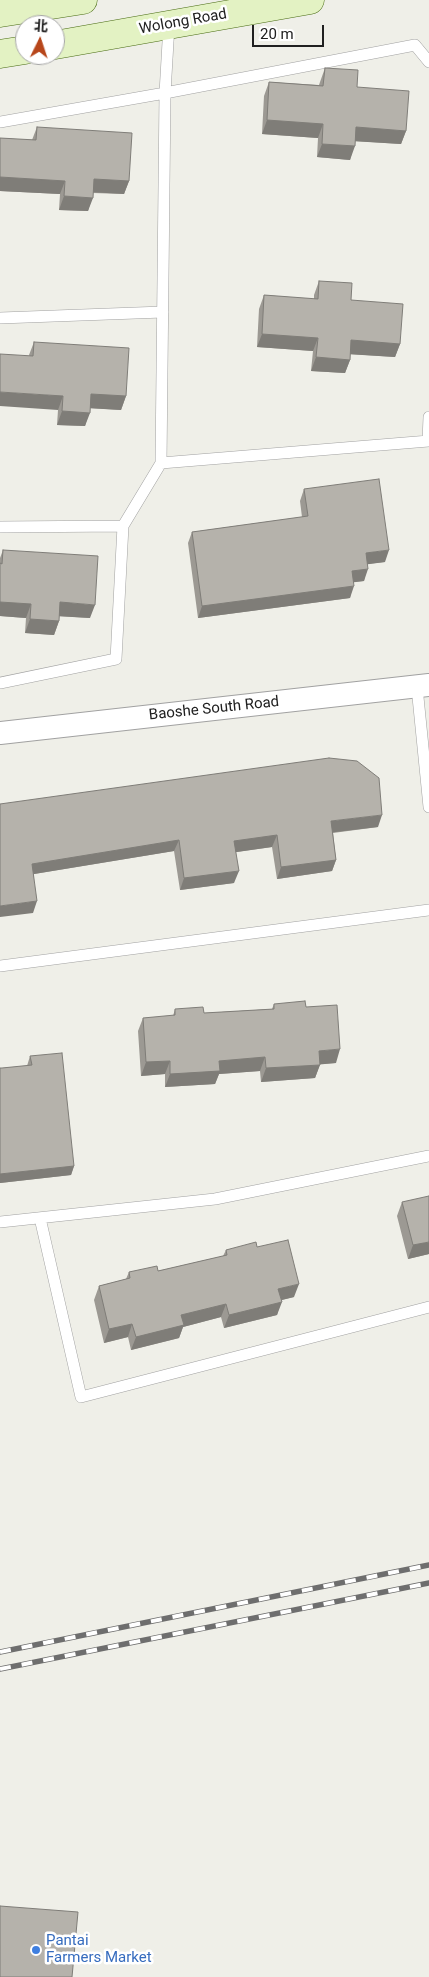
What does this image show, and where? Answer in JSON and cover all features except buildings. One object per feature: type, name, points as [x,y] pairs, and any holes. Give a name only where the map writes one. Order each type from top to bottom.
[{"type":"main road","points":[[0,13],[78,0]]},
{"type":"main road","name":"Wolong Road","points":[[65,43],[310,0]]},
{"type":"main road","points":[[0,54],[15,52]]},
{"type":"street","name":"Baoshe South Road","points":[[0,733],[423,686]]},
{"type":"lane","points":[[0,683],[116,659],[123,526],[161,463],[168,25]]},
{"type":"lane","points":[[0,122],[166,93],[415,45],[429,62]]},
{"type":"lane","points":[[0,318],[164,312]]},
{"type":"lane","points":[[161,463],[429,441],[429,417]]},
{"type":"lane","points":[[0,527],[123,526]]},
{"type":"lane","points":[[423,686],[429,807]]},
{"type":"lane","points":[[0,966],[429,910]]},
{"type":"lane","points":[[0,1222],[215,1199],[429,1156]]},
{"type":"lane","points":[[40,1218],[82,1397],[429,1307]]},
{"type":"railway","points":[[0,1652],[429,1565]]},
{"type":"railway","points":[[0,1669],[429,1583]]},
{"type":"place","name":"Pantai Farmers Market","points":[[36,1950]]}]
